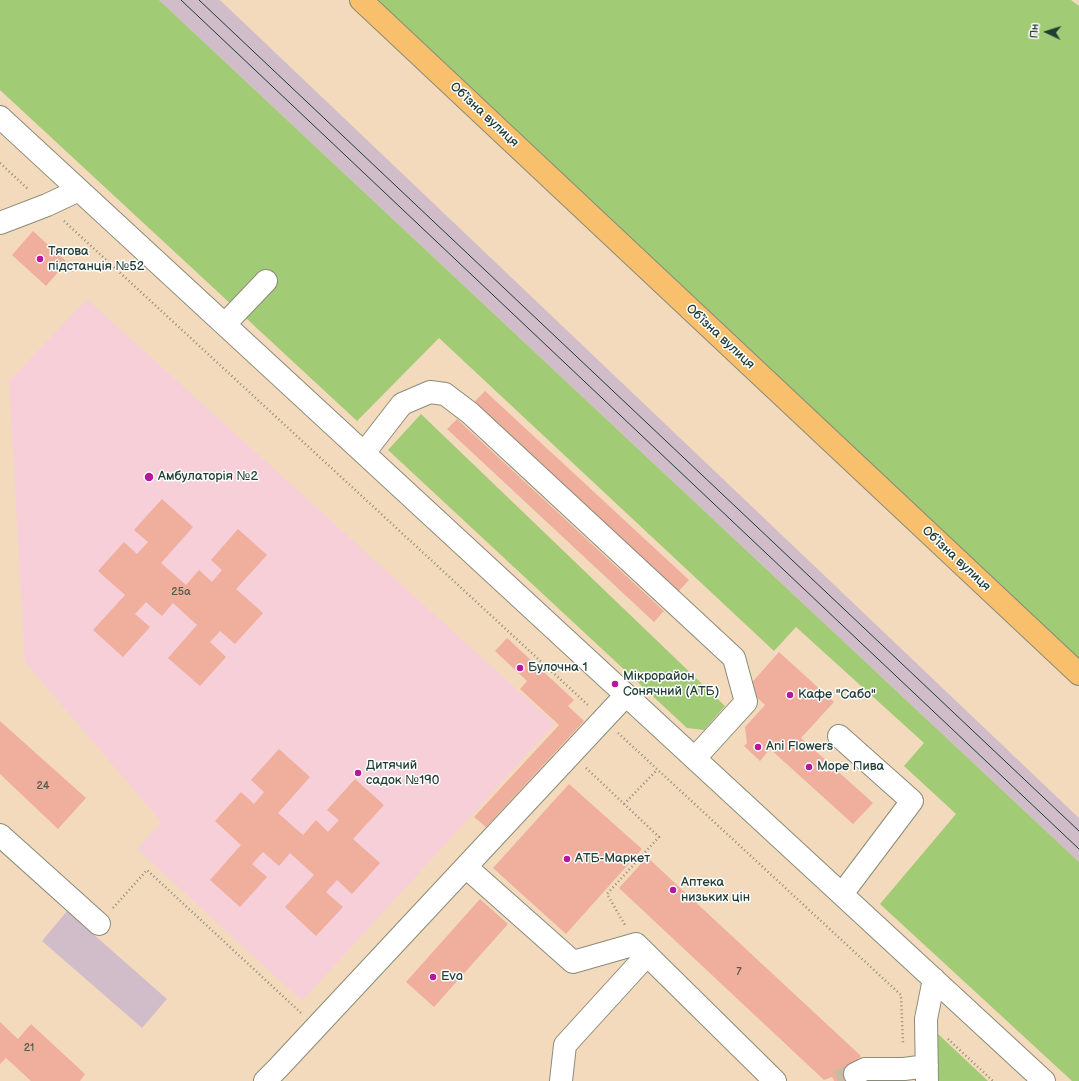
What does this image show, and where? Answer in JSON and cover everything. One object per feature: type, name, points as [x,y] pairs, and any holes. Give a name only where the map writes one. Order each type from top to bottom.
[{"type":"main road","name":"Обʼїзна вулиця","points":[[361,0],[1079,674]]},
{"type":"street","points":[[0,117],[1044,1081]]},
{"type":"street","points":[[0,223],[47,205],[79,190]]},
{"type":"street","points":[[225,324],[266,281]]},
{"type":"street","points":[[364,453],[402,404],[430,392],[445,394],[470,413],[493,434],[734,658],[746,702],[695,758]]},
{"type":"street","points":[[265,1081],[626,695]]},
{"type":"street","points":[[839,736],[912,801],[842,894]]},
{"type":"street","points":[[0,835],[99,924]]},
{"type":"street","points":[[466,867],[573,962],[641,949]]},
{"type":"street","points":[[561,1081],[565,1045],[641,949]]},
{"type":"street","points":[[641,949],[775,1081]]},
{"type":"street","points":[[855,1074],[865,1069],[904,1070],[927,1074],[926,1019],[934,979]]},
{"type":"path","points":[[0,163],[901,995],[904,1070]]},
{"type":"path","points":[[571,754],[659,837],[607,894],[641,949]]},
{"type":"path","points":[[624,804],[657,770]]},
{"type":"path","points":[[99,924],[147,870],[317,1027]]},
{"type":"shaded area","points":[[159,0],[220,0],[1079,818],[1079,862]]},
{"type":"shaded area","points":[[87,299],[555,724],[302,1001],[137,849],[161,822],[25,662],[9,381]]},
{"type":"shaded area","points":[[67,911],[167,999],[142,1028],[42,941]]},
{"type":"green space","points":[[0,0],[159,0],[1079,862],[1079,1081],[1072,1081],[880,904],[956,814],[904,766],[924,743],[796,627],[774,651],[439,338],[357,421],[0,90]]},
{"type":"green space","points":[[361,0],[1071,0],[1079,6],[1079,674]]},
{"type":"green space","points":[[421,414],[725,706],[704,730],[687,728],[388,450]]},
{"type":"green space","points":[[936,1032],[988,1081],[939,1081]]},
{"type":"building","name":"Тягова підстанція №52","points":[[33,231],[67,262],[46,286],[12,255]]},
{"type":"building","points":[[485,391],[689,580],[677,593],[473,403]]},
{"type":"building","points":[[457,419],[664,611],[654,622],[447,429]]},
{"type":"building","points":[[162,499],[193,527],[161,563],[186,585],[199,570],[212,582],[222,570],[211,560],[238,529],[267,555],[236,589],[263,613],[235,644],[220,631],[210,642],[226,657],[200,686],[168,658],[197,625],[173,603],[162,616],[146,602],[135,614],[150,627],[123,657],[93,630],[125,595],[98,571],[124,542],[137,554],[148,542],[134,530]]},
{"type":"building","points":[[507,638],[574,700],[568,706],[584,721],[486,827],[474,817],[559,725],[520,689],[527,681],[495,651]]},
{"type":"building","points":[[779,652],[834,702],[801,738],[873,803],[853,824],[770,749],[760,761],[744,746],[747,743],[745,727],[765,705],[747,688]]},
{"type":"building","points":[[0,721],[86,798],[58,829],[0,774]]},
{"type":"building","points":[[279,749],[310,777],[278,813],[303,835],[316,820],[328,832],[339,820],[327,810],[355,779],[384,805],[353,839],[380,863],[352,894],[337,880],[326,892],[343,907],[316,936],[285,907],[314,875],[290,853],[279,866],[263,852],[252,864],[267,877],[240,907],[210,880],[241,845],[215,821],[241,792],[254,804],[264,792],[251,780]]},
{"type":"building","name":"АТБ-Маркет","points":[[569,784],[642,849],[566,934],[493,868]]},
{"type":"building","points":[[647,857],[861,1056],[852,1066],[860,1081],[834,1081],[832,1077],[824,1080],[619,888]]},
{"type":"building","points":[[480,899],[508,924],[434,1007],[406,982]]},
{"type":"building","points":[[0,1022],[18,1039],[31,1024],[85,1074],[80,1081],[31,1081],[6,1058],[0,1064]]},
{"type":"tunnel","points":[[838,1081],[855,1074]]},
{"type":"tram line","points":[[181,0],[1079,849]]},
{"type":"tram line","points":[[199,0],[1079,831]]},
{"type":"place","name":"Тягова підстанція №52","points":[[40,259]]},
{"type":"place","name":"Амбулаторія №2","points":[[149,477]]},
{"type":"place","name":"Булочна 1","points":[[520,668]]},
{"type":"place","name":"Мікрорайон Сонячний (АТБ)","points":[[615,684]]},
{"type":"place","name":"Кафе \"Сабо\"","points":[[790,695]]},
{"type":"place","name":"Ani Flowers","points":[[758,747]]},
{"type":"place","name":"Море Пива","points":[[809,767]]},
{"type":"place","name":"Дитячий садок №190","points":[[358,773]]},
{"type":"place","name":"АТБ-Маркет","points":[[567,859]]},
{"type":"place","name":"Аптека низьких цін","points":[[673,890]]},
{"type":"place","name":"Eva","points":[[433,977]]}]
